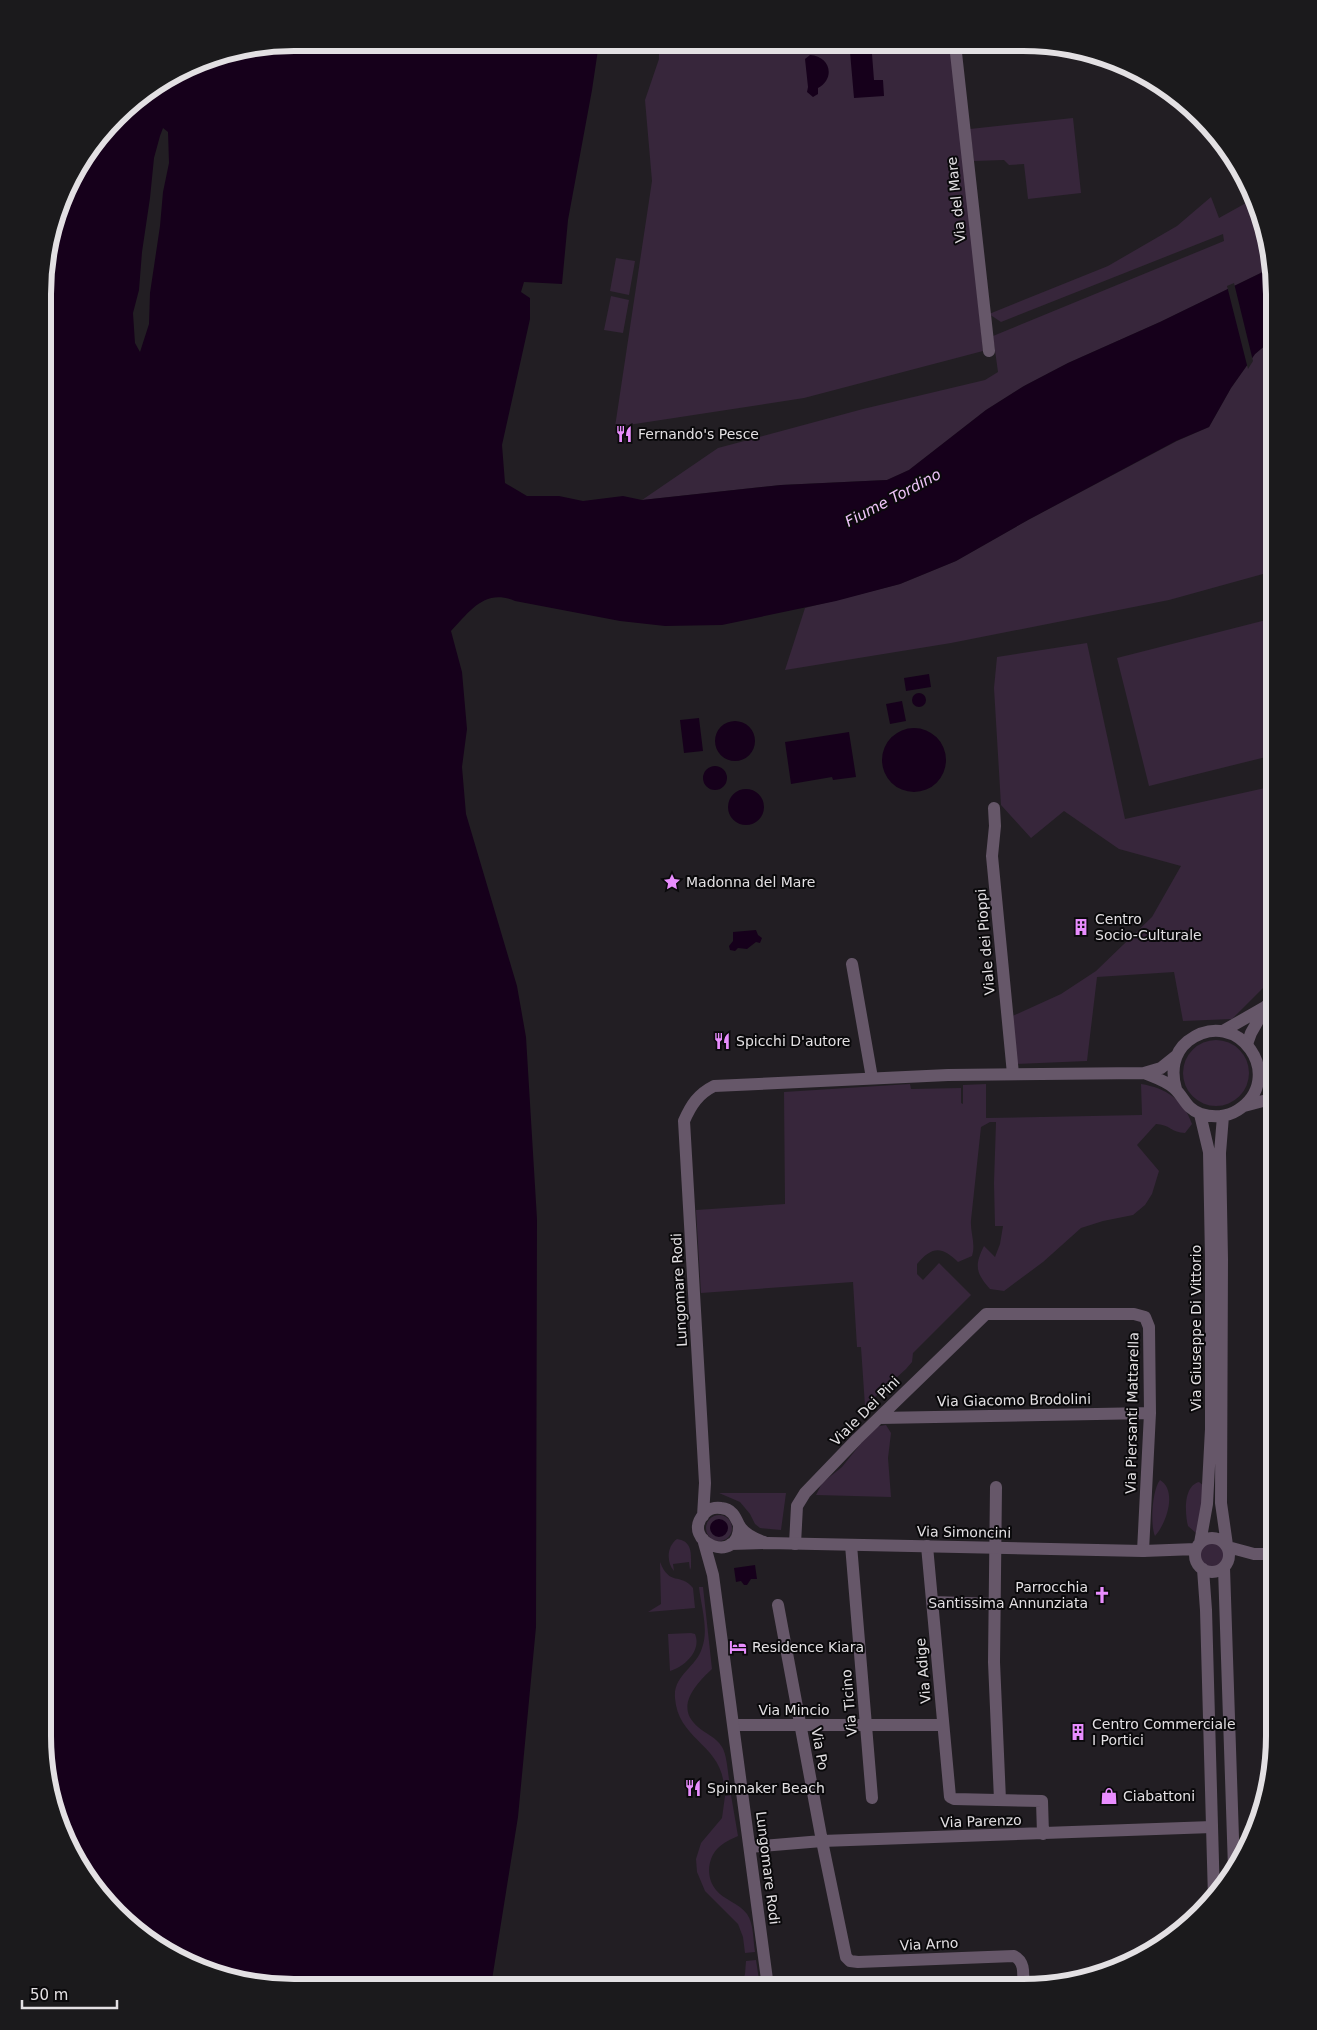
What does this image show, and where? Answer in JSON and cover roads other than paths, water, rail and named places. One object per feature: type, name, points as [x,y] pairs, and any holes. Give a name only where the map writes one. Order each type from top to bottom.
[{"type":"street","name":"Via del Mare","points":[[956,51],[985,329],[989,351]]},
{"type":"street","name":"Viale dei Pioppi","points":[[994,808],[995,826],[992,856],[1013,1074]]},
{"type":"street","points":[[852,964],[872,1078],[1144,1073],[1161,1068],[1176,1056],[1184,1044],[1196,1036],[1209,1031],[1223,1031],[1232,1034],[1247,1044],[1257,1062],[1259,1071],[1257,1084],[1252,1096],[1244,1106]]},
{"type":"street","points":[[1223,1031],[1266,1005]]},
{"type":"street","points":[[1247,1044],[1251,1033],[1266,1009]]},
{"type":"street","points":[[1176,1056],[1173,1067],[1176,1089],[1186,1104],[1200,1114],[1223,1116],[1244,1106],[1266,1101]]},
{"type":"street","points":[[1259,1071],[1266,1077]]},
{"type":"street","points":[[1144,1073],[1164,1081],[1176,1089]]},
{"type":"street","name":"Lungomare Rodi","points":[[703,1516],[705,1483],[684,1121],[696,1098],[714,1086],[872,1078]]},
{"type":"street","name":"Via Giuseppe Di Vittorio","points":[[1200,1114],[1209,1152],[1211,1286],[1210,1438],[1207,1504],[1199,1556],[1206,1610],[1214,1887]]},
{"type":"street","name":"Via Giuseppe Di Vittorio","points":[[1223,1116],[1220,1153],[1222,1259],[1221,1503],[1227,1546]]},
{"type":"street","name":"Via Piersanti Mattarella","points":[[986,1314],[1134,1314],[1145,1317],[1149,1327],[1150,1413],[1143,1551]]},
{"type":"street","name":"Viale Dei Pini","points":[[795,1544],[797,1506],[800,1500],[878,1418],[986,1314]]},
{"type":"street","name":"Via Giacomo Brodolini","points":[[878,1418],[1150,1413]]},
{"type":"street","name":"Lungomare Rodi","points":[[705,1483],[712,1498],[721,1508]]},
{"type":"street","points":[[996,1487],[994,1662],[1000,1800],[1042,1801],[1043,1834]]},
{"type":"street","points":[[714,1508],[721,1508],[733,1513],[739,1525],[738,1536],[729,1545],[717,1548],[709,1545],[703,1539],[699,1527],[703,1516],[714,1508]]},
{"type":"street","name":"Via Simoncini","points":[[739,1525],[752,1537],[768,1543]]},
{"type":"street","points":[[1254,1554],[1214,1572],[1199,1556],[1204,1540],[1214,1538],[1219,1538],[1227,1546],[1254,1554],[1266,1554]]},
{"type":"street","name":"Lungomare Rodi","points":[[703,1539],[713,1575],[767,1979]]},
{"type":"street","name":"Via Simoncini","points":[[729,1545],[768,1543],[1160,1551],[1199,1556]]},
{"type":"street","name":"Lungomare Rodi","points":[[713,1575],[720,1554],[729,1545]]},
{"type":"street","name":"Via Ticino","points":[[852,1545],[872,1798]]},
{"type":"street","name":"Via Adige","points":[[927,1546],[950,1798],[1000,1800]]},
{"type":"street","points":[[1227,1546],[1230,1557],[1226,1565],[1234,1856]]},
{"type":"street","points":[[932,1602],[994,1604]]},
{"type":"street","name":"Via Po","points":[[778,1604],[822,1841],[846,1957]]},
{"type":"street","name":"Via Mincio","points":[[734,1725],[943,1725]]},
{"type":"street","name":"Via Parenzo","points":[[750,1847],[822,1841],[1212,1827]]},
{"type":"street","name":"Via Arno","points":[[846,1957],[850,1961],[858,1962],[1014,1956],[1022,1964],[1023,1979]]},
{"type":"water","name":"Fiume Tordino","points":[[294,51],[598,51],[568,220],[562,284],[524,282],[521,292],[530,298],[530,319],[502,445],[505,483],[527,496],[559,496],[583,501],[623,496],[642,500],[781,485],[887,480],[909,470],[986,410],[1024,386],[1068,363],[1160,322],[1265,271],[1266,345],[1255,354],[1231,388],[1209,427],[1176,441],[1028,520],[956,561],[900,584],[836,601],[722,625],[665,626],[620,621],[495,597],[472,609],[451,631],[462,672],[467,729],[462,767],[466,814],[517,986],[526,1037],[537,1219],[536,1627],[518,1817],[492,1979],[294,1979],[262,1977],[216,1966],[187,1954],[146,1929],[122,1908],[101,1884],[76,1843],[64,1814],[53,1768],[51,1736],[51,294],[53,262],[64,216],[76,187],[101,146],[122,122],[146,101],[187,76],[216,64],[262,53]]},
{"type":"water","points":[[876,51],[877,54],[872,54],[874,80],[883,80],[884,96],[854,98],[850,52]]},
{"type":"water","points":[[810,55],[822,59],[826,63],[829,73],[824,84],[818,88],[818,94],[813,97],[807,92],[805,59]]},
{"type":"water","points":[[929,674],[931,687],[906,691],[904,678]]},
{"type":"water","points":[[919,693],[924,695],[926,700],[924,705],[919,707],[914,705],[912,700],[914,695]]},
{"type":"water","points":[[902,701],[906,721],[890,724],[886,704]]},
{"type":"water","points":[[699,718],[703,751],[684,753],[680,720]]},
{"type":"water","points":[[735,721],[749,727],[755,741],[749,755],[735,761],[721,755],[715,741],[721,727]]},
{"type":"water","points":[[914,728],[932,734],[940,742],[946,760],[940,778],[932,786],[914,792],[896,786],[888,778],[882,760],[888,742],[896,734]]},
{"type":"water","points":[[849,732],[856,777],[833,780],[832,777],[791,784],[785,742]]},
{"type":"water","points":[[715,766],[724,769],[727,778],[724,787],[715,790],[706,787],[703,778],[706,769]]},
{"type":"water","points":[[746,789],[753,790],[759,794],[763,800],[763,814],[759,820],[753,824],[746,825],[739,824],[733,820],[729,814],[728,807],[729,800],[733,794],[739,790]]},
{"type":"water","points":[[756,930],[762,938],[760,943],[756,942],[747,949],[738,948],[735,951],[730,950],[729,946],[733,941],[733,932]]},
{"type":"water","points":[[715,1519],[723,1519],[728,1524],[726,1535],[715,1537],[710,1532],[710,1524]]},
{"type":"water","points":[[755,1565],[757,1579],[751,1579],[747,1585],[744,1585],[741,1581],[736,1582],[734,1568]]},
{"type":"place","name":"Fernando's Pesce","points":[[624,434]]},
{"type":"place","name":"Madonna del Mare","points":[[672,882]]},
{"type":"place","name":"Centro Socio-Culturale","points":[[1081,927]]},
{"type":"place","name":"Spicchi D'autore","points":[[722,1041]]},
{"type":"place","name":"Parrocchia Santissima Annunziata","points":[[1102,1595]]},
{"type":"place","name":"Residence Kiara","points":[[738,1647]]},
{"type":"place","name":"Centro Commerciale I Portici","points":[[1078,1732]]},
{"type":"place","name":"Spinnaker Beach","points":[[693,1788]]},
{"type":"place","name":"Ciabattoni","points":[[1109,1796]]}]
